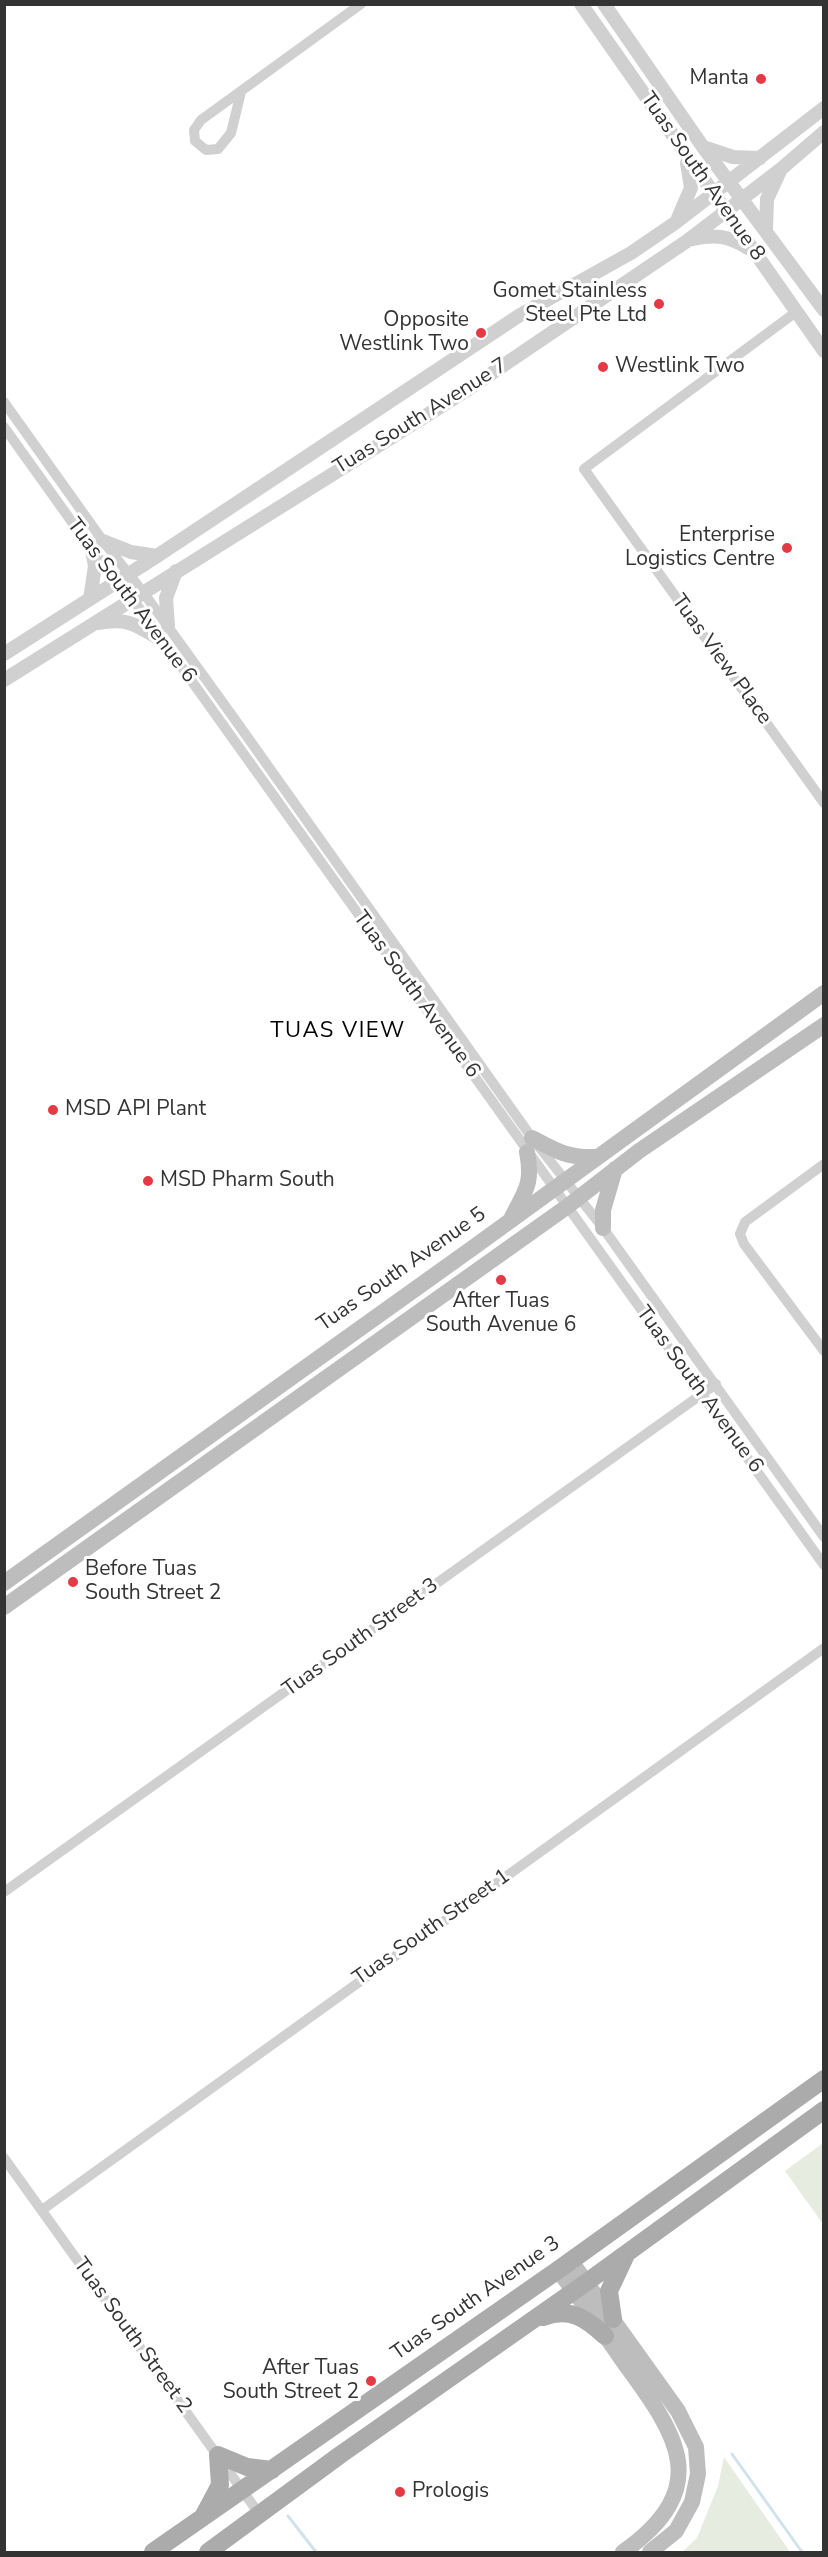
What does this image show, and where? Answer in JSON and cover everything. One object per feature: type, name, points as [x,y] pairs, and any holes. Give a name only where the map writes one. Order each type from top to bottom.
[{"type":"main road","name":"Tuas South Avenue 5","points":[[4,1583],[824,993]]},
{"type":"main road","name":"Tuas South Avenue 5","points":[[4,1607],[573,1202],[615,1169],[824,1025]]},
{"type":"main road","points":[[510,1221],[529,1183],[530,1145],[581,1158],[596,1157]]},
{"type":"main road","points":[[603,1228],[603,1210],[615,1169]]},
{"type":"main road","name":"Tuas South Avenue 3","points":[[153,2553],[564,2265],[824,2079]]},
{"type":"main road","points":[[208,2553],[340,2455],[581,2287],[824,2110]]},
{"type":"main road","points":[[613,2319],[609,2290],[629,2251]]},
{"type":"main road","points":[[564,2265],[581,2287],[613,2319],[678,2411],[696,2447],[698,2474],[692,2502],[676,2531],[650,2553]]},
{"type":"main road","points":[[581,2287],[605,2336],[663,2418],[672,2435],[679,2463],[680,2473],[675,2496],[661,2520],[624,2553]]},
{"type":"main road","points":[[531,2322],[548,2315],[569,2312],[585,2317],[605,2336]]},
{"type":"main road","points":[[218,2455],[248,2468],[272,2470]]},
{"type":"main road","points":[[203,2517],[220,2485],[218,2455]]},
{"type":"street","points":[[241,92],[231,133],[218,149],[206,150],[195,141],[194,130],[201,120],[361,4]]},
{"type":"street","name":"Tuas South Avenue 8","points":[[581,4],[824,351]]},
{"type":"street","name":"Tuas South Avenue 8","points":[[604,4],[703,147],[824,310]]},
{"type":"street","name":"Tuas South Avenue 7","points":[[4,654],[158,556],[511,321],[631,253],[675,223],[824,108]]},
{"type":"street","name":"Tuas South Avenue 7","points":[[4,680],[467,390],[687,241],[781,169],[824,132]]},
{"type":"street","points":[[703,147],[733,157],[760,158]]},
{"type":"street","points":[[675,223],[691,188],[684,151]]},
{"type":"street","points":[[766,230],[767,200],[781,169]]},
{"type":"street","points":[[687,241],[709,235],[722,236],[734,240],[755,253]]},
{"type":"street","name":"Tuas View Place","points":[[796,312],[584,469],[824,803]]},
{"type":"street","name":"Tuas South Avenue 6","points":[[4,402],[98,546]]},
{"type":"street","name":"Tuas South Avenue 6","points":[[4,427],[137,595],[168,626],[530,1145]]},
{"type":"street","points":[[90,599],[98,546],[158,556]]},
{"type":"street","points":[[168,626],[166,598],[176,572]]},
{"type":"street","name":"Tuas South Avenue 6","points":[[137,595],[160,639],[573,1202],[703,1394],[824,1565]]},
{"type":"street","points":[[94,623],[119,620],[129,622],[160,639]]},
{"type":"street","points":[[824,1164],[745,1222],[740,1234],[744,1244],[824,1351]]},
{"type":"street","name":"Tuas South Avenue 6","points":[[573,1202],[603,1228],[824,1537]]},
{"type":"street","name":"Tuas South Street 3","points":[[4,1892],[716,1384]]},
{"type":"street","name":"Tuas South Street 1","points":[[42,2210],[824,1648]]},
{"type":"street","name":"Tuas South Street 2","points":[[4,2158],[260,2515]]},
{"type":"shaded area","points":[[823,2143],[823,2224],[785,2171]]},
{"type":"shaded area","points":[[724,2457],[790,2552],[682,2552],[697,2538],[718,2486]]},
{"type":"waterway","points":[[732,2454],[802,2552]]},
{"type":"waterway","points":[[288,2516],[316,2552]]},
{"type":"place","name":"Manta","points":[[761,79]]},
{"type":"place","name":"Gomet Stainless Steel Pte Ltd","points":[[659,304]]},
{"type":"place","name":"Opposite Westlink Two","points":[[481,333]]},
{"type":"place","name":"Westlink Two","points":[[603,367]]},
{"type":"place","name":"Enterprise Logistics Centre","points":[[787,548]]},
{"type":"place","name":"MSD API Plant","points":[[53,1110]]},
{"type":"place","name":"MSD Pharm South","points":[[148,1181]]},
{"type":"place","name":"After Tuas South Avenue 6","points":[[501,1280]]},
{"type":"place","name":"Before Tuas South Street 2","points":[[73,1582]]},
{"type":"place","name":"After Tuas South Street 2","points":[[371,2381]]},
{"type":"place","name":"Prologis","points":[[400,2492]]},
{"type":"district","name":"TUAS VIEW","points":[[338,1032]]}]
